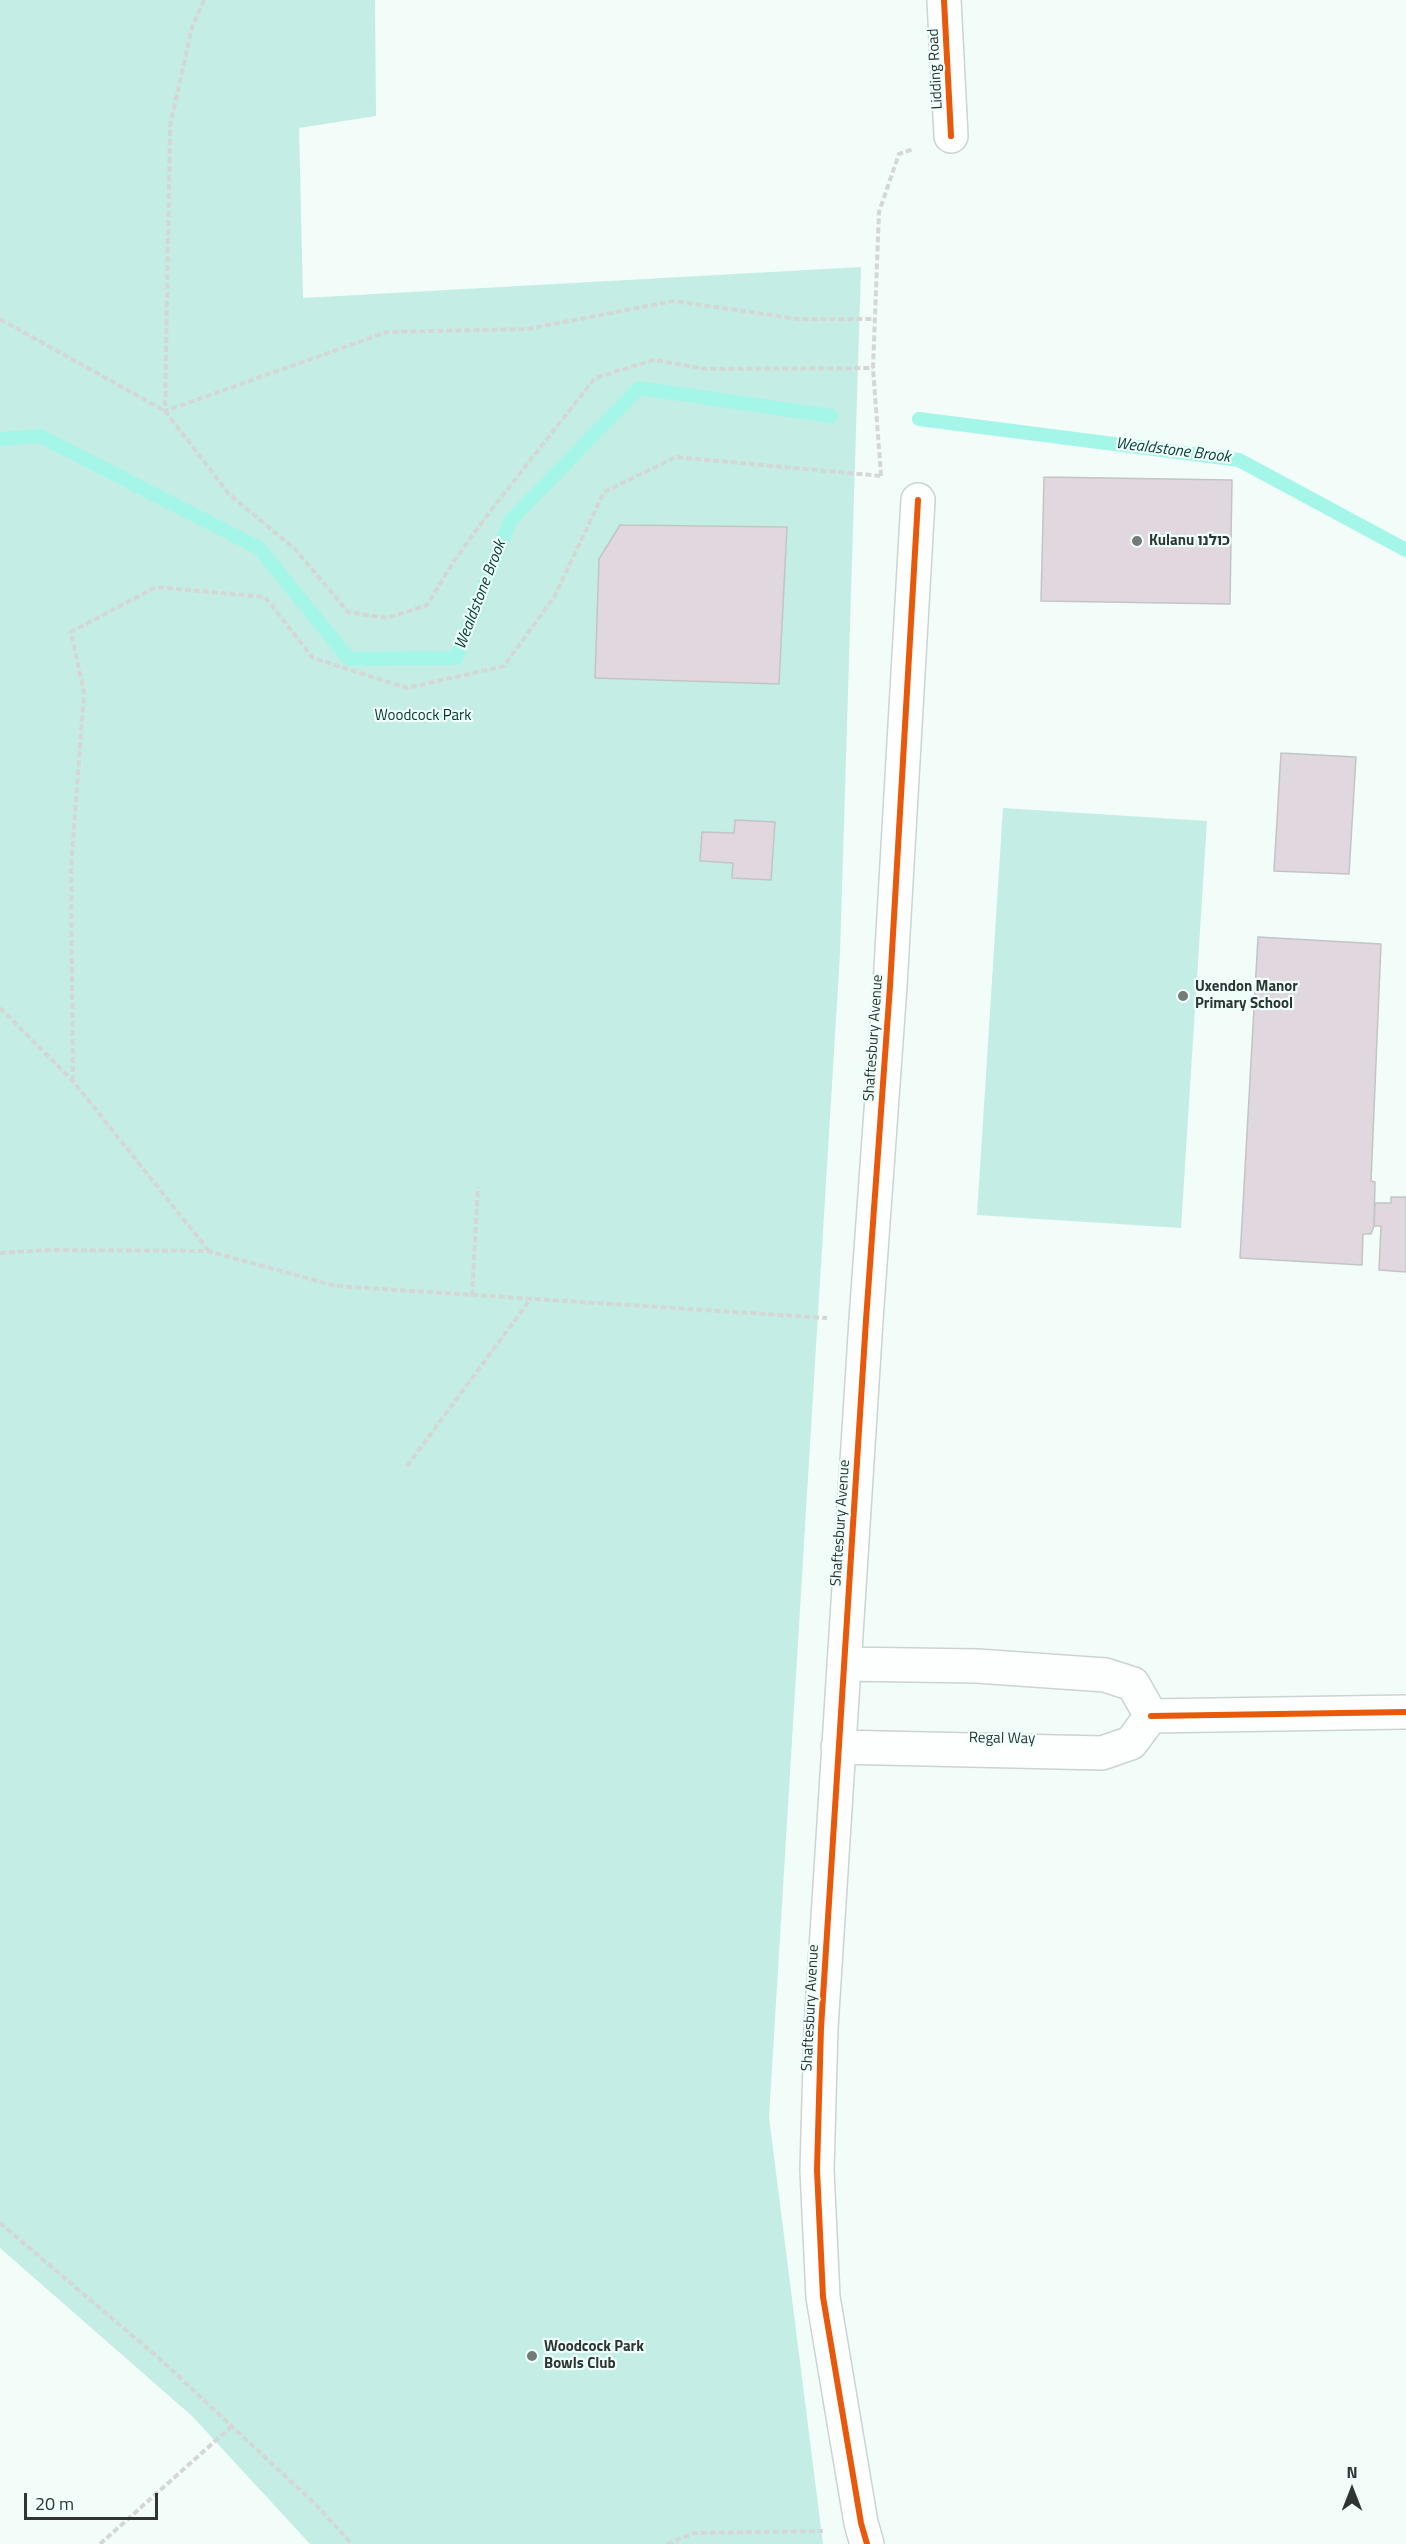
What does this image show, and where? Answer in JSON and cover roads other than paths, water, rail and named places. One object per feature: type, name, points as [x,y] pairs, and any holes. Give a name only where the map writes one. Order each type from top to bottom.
[{"type":"street","name":"Lidding Road","points":[[944,0],[951,136]]},
{"type":"street","name":"Shaftesbury Avenue","points":[[864,2533],[823,2297],[817,2170],[821,2028],[866,1320],[890,986],[918,500]]},
{"type":"street","points":[[844,1664],[977,1666],[1106,1675],[1133,1684],[1151,1716],[1406,1712]]},
{"type":"street","name":"Regal Way","points":[[838,1747],[1102,1753],[1131,1743],[1151,1716]]},
{"type":"waterway","name":"Wealdstone Brook","points":[[0,439],[40,436],[259,548],[349,659],[456,658],[510,521],[639,388],[831,416]]},
{"type":"waterway","name":"Wealdstone Brook","points":[[919,419],[1239,460],[1406,550]]},
{"type":"place","name":"Kulanu כולנו","points":[[1137,541]]},
{"type":"place","name":"Uxendon Manor Primary School","points":[[1183,996]]},
{"type":"place","name":"Woodcock Park Bowls Club","points":[[532,2356]]},
{"type":"park label","name":"Woodcock Park","points":[[423,716]]}]
